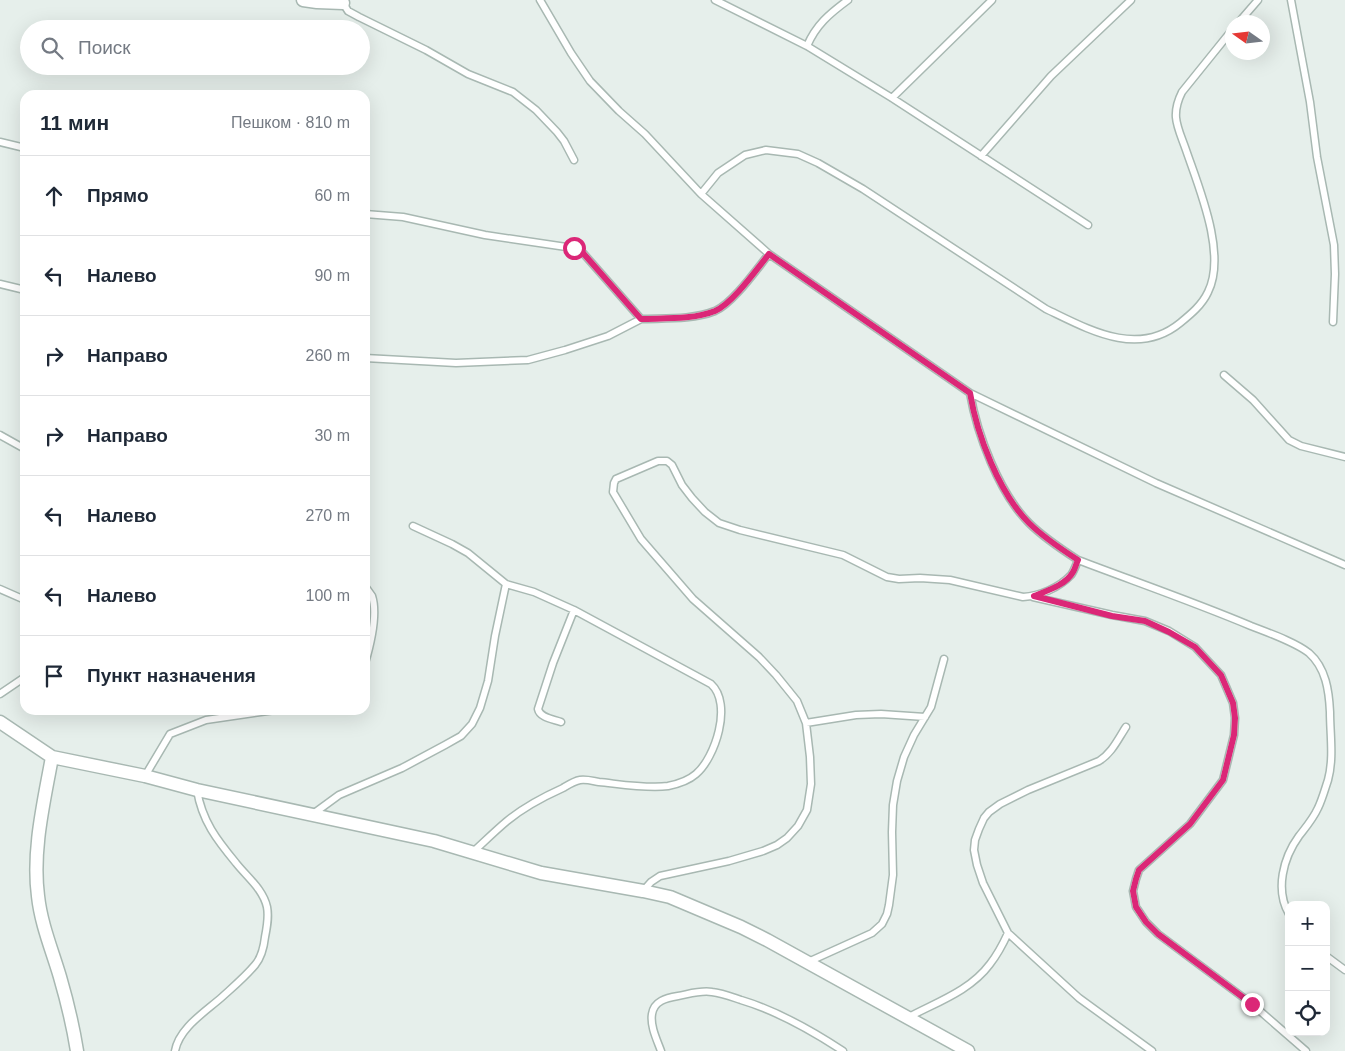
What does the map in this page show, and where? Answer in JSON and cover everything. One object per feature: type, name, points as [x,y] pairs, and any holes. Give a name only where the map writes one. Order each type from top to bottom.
[{"type":"street","points":[[302,0],[317,2],[343,1]]},
{"type":"street","points":[[0,722],[52,757],[434,841],[541,873],[670,897],[741,927],[968,1051]]},
{"type":"street","points":[[52,757],[36,856],[36,884],[41,918],[61,979],[77,1051]]},
{"type":"lane","points":[[540,0],[590,81],[645,134],[701,194],[769,254],[970,393],[1156,483],[1345,565]]},
{"type":"lane","points":[[715,0],[807,46],[892,98],[1088,225]]},
{"type":"lane","points":[[807,46],[818,26],[848,0]]},
{"type":"lane","points":[[892,98],[992,0]]},
{"type":"lane","points":[[981,156],[1051,76],[1132,0]]},
{"type":"lane","points":[[1245,15],[1258,0]]},
{"type":"lane","points":[[1291,0],[1310,102],[1317,157],[1334,245],[1333,322]]},
{"type":"lane","points":[[343,1],[348,11],[365,20]]},
{"type":"lane","points":[[370,22],[426,50],[468,74],[513,92],[536,110],[557,132],[574,160]]},
{"type":"lane","points":[[701,194],[718,173],[745,155],[766,150],[798,154],[818,162],[863,189],[1046,309],[1110,337],[1134,340],[1151,338],[1166,333],[1195,310],[1209,290],[1213,274],[1215,255],[1212,237],[1202,200],[1177,128],[1176,115],[1177,103],[1182,92],[1225,39]]},
{"type":"lane","points":[[0,142],[20,147]]},
{"type":"lane","points":[[370,214],[403,217],[485,235],[574,248],[583,253],[641,319]]},
{"type":"lane","points":[[370,358],[456,363],[528,360],[608,336],[641,319],[696,316],[716,310],[730,300],[769,254]]},
{"type":"lane","points":[[0,284],[20,289]]},
{"type":"lane","points":[[1224,375],[1253,400],[1289,440],[1301,446],[1345,458]]},
{"type":"lane","points":[[970,393],[986,451],[1000,482],[1015,507],[1029,523],[1049,540],[1078,560],[1212,610],[1300,647],[1317,660],[1322,668],[1330,698],[1331,759],[1328,780],[1318,808],[1307,827],[1298,837],[1286,860],[1283,871],[1282,898],[1285,908]]},
{"type":"lane","points":[[0,435],[20,445]]},
{"type":"lane","points":[[644,891],[651,882],[660,876],[729,861],[777,845],[787,838],[798,826],[807,810],[811,784],[810,757],[806,723],[796,701],[759,657],[693,599],[641,540],[613,492],[616,479],[658,461],[667,461],[672,465],[682,485],[692,498],[705,512],[719,522],[740,530],[843,555],[887,576],[899,579],[950,580],[1023,597],[1034,596],[1063,582],[1072,574],[1078,560]]},
{"type":"lane","points":[[413,526],[468,553],[506,584],[534,592],[574,610],[711,684],[720,698],[721,714],[716,741],[711,755],[696,774],[684,782],[667,786],[650,786],[580,780],[544,796],[528,806],[507,821],[472,853]]},
{"type":"lane","points":[[311,815],[340,795],[402,768],[461,736],[472,724],[480,708],[488,681],[506,584]]},
{"type":"lane","points":[[0,589],[20,598]]},
{"type":"lane","points":[[370,593],[374,616],[370,646]]},
{"type":"lane","points":[[1034,596],[1112,616],[1145,621],[1195,647],[1221,675],[1233,703],[1235,718],[1234,735],[1223,780],[1190,824],[1139,870],[1133,891],[1136,907],[1146,922],[1158,934],[1252,1004],[1306,1051]]},
{"type":"lane","points":[[561,722],[541,715],[538,709],[553,663],[574,610]]},
{"type":"lane","points":[[807,962],[872,933],[882,924],[890,905],[893,875],[893,804],[898,781],[904,757],[935,697],[944,658]]},
{"type":"lane","points":[[0,694],[20,680]]},
{"type":"lane","points":[[806,723],[856,715],[882,714],[925,717]]},
{"type":"lane","points":[[145,776],[170,734],[206,720],[241,715]]},
{"type":"lane","points":[[1126,727],[1112,749],[1100,761],[1021,794],[1000,804],[989,812],[979,829],[974,850],[983,883],[1008,933],[1078,998],[1152,1051]]},
{"type":"lane","points":[[175,1051],[176,1045],[184,1031],[242,980],[256,964],[264,945],[267,925],[267,905],[260,892],[211,830],[203,816],[197,790]]},
{"type":"lane","points":[[907,1018],[944,1000],[977,978],[990,964],[1008,933]]},
{"type":"lane","points":[[1330,959],[1345,970]]},
{"type":"lane","points":[[661,1051],[652,1021],[653,1010],[658,1002],[685,994],[710,992],[760,1006],[794,1021],[843,1051]]},
{"type":"route","points":[[574,248],[583,253],[641,319],[696,316],[716,310],[730,300],[769,254],[970,393],[986,451],[1000,482],[1015,507],[1029,523],[1049,540],[1078,560],[1072,574],[1063,582],[1034,596],[1112,616],[1145,621],[1195,647],[1221,675],[1233,703],[1235,718],[1234,735],[1223,780],[1190,824],[1139,870],[1133,891],[1136,907],[1146,922],[1158,934],[1252,1004]]}]
